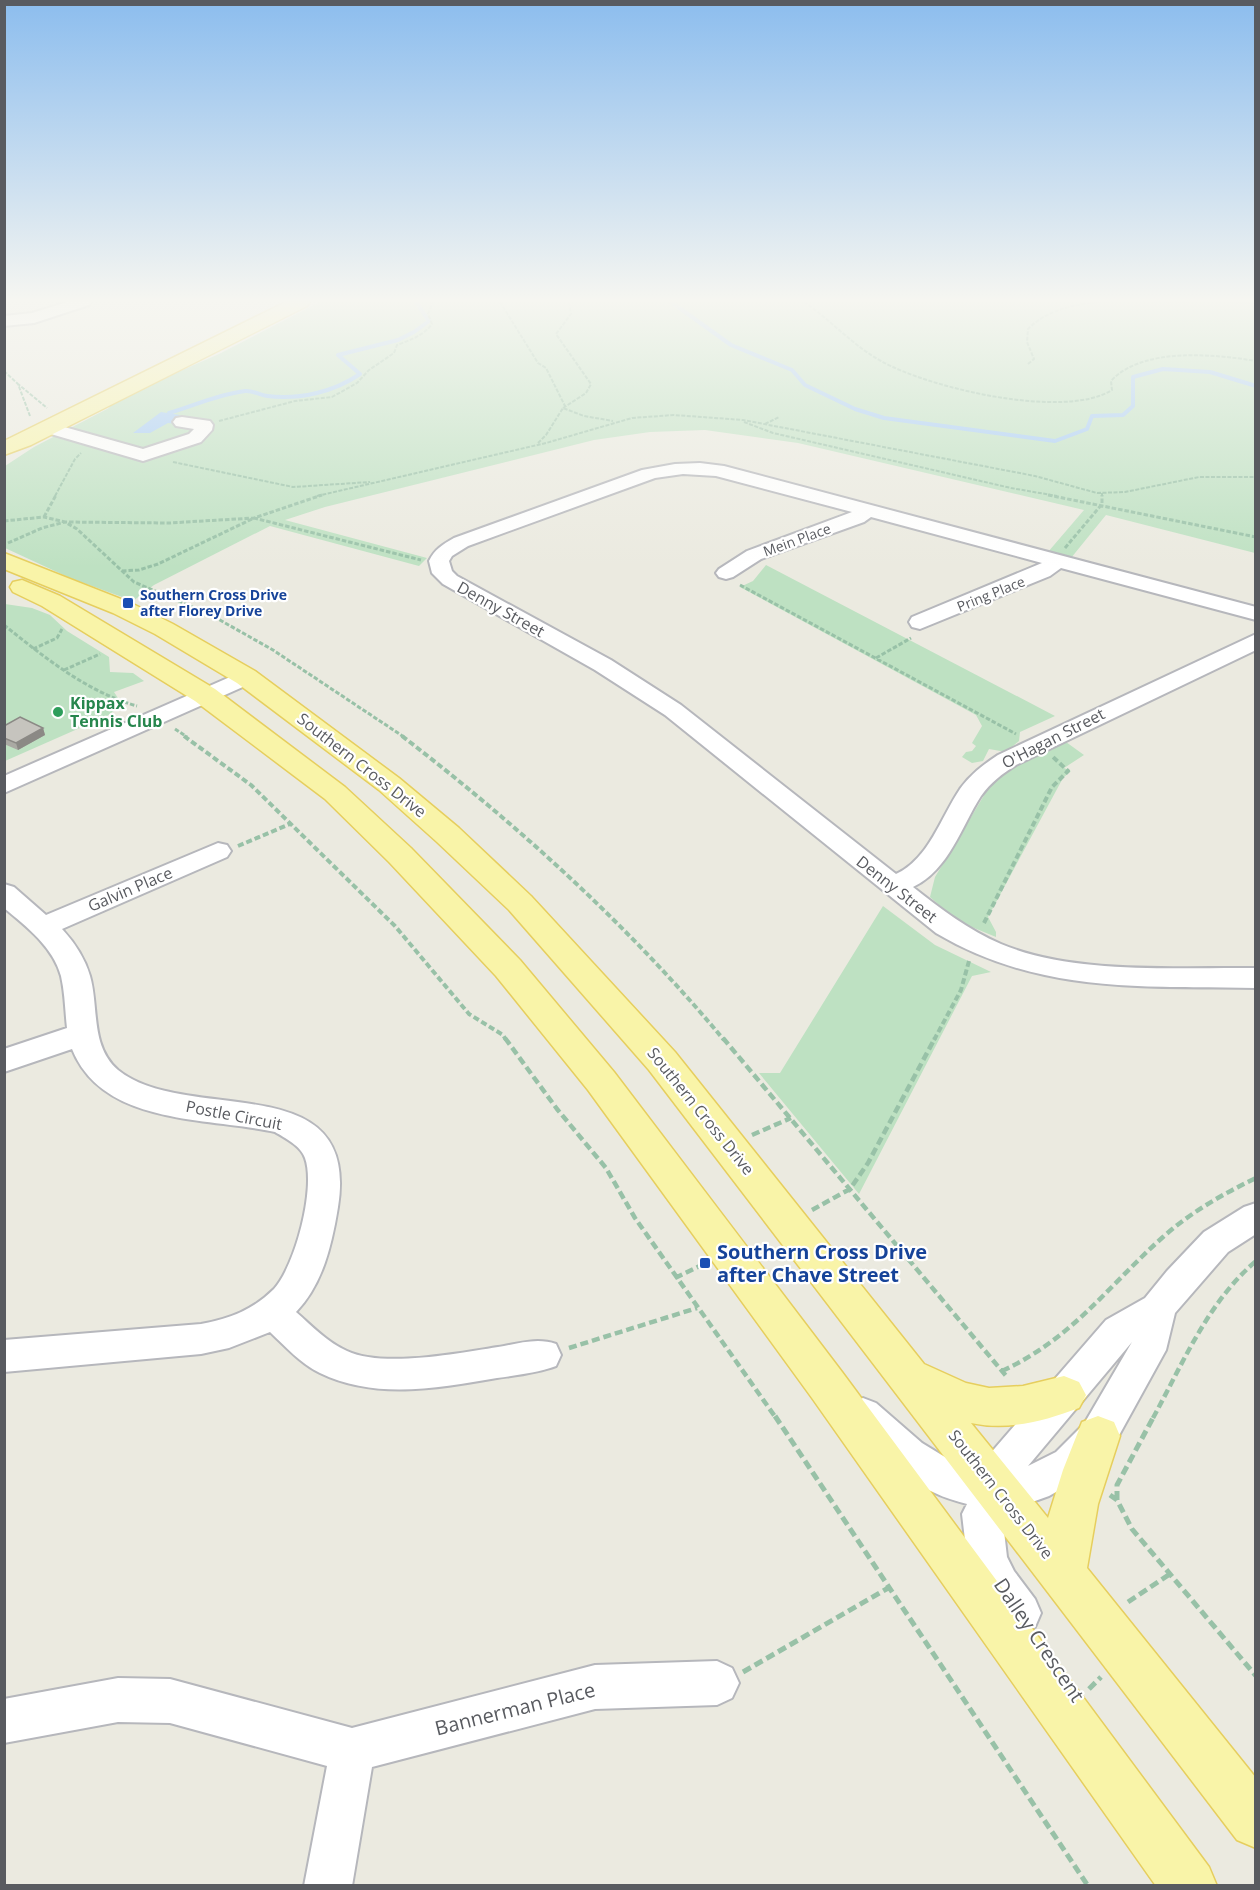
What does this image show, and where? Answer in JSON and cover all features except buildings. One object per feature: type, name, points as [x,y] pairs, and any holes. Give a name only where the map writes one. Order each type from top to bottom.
[{"type":"main road","points":[[4,454],[14,445],[125,390]]},
{"type":"main road","name":"Southern Cross Drive","points":[[4,560],[122,608],[164,629],[246,677],[334,741],[448,835],[520,903],[662,1061],[1256,1821]]},
{"type":"main road","points":[[4,578],[51,601],[205,695],[335,793],[400,855],[508,968],[602,1081],[827,1385],[1190,1886]]},
{"type":"main road","points":[[400,855],[448,835]]},
{"type":"main road","points":[[906,1373],[945,1396],[968,1405],[991,1409],[1047,1400]]},
{"type":"main road","points":[[1063,1574],[1066,1531],[1090,1454]]},
{"type":"street","points":[[50,428],[143,455],[195,438],[203,430],[204,425],[182,422]]},
{"type":"street","points":[[439,564],[444,552],[461,542],[649,474],[677,468],[717,470],[1256,614]]},
{"type":"street","name":"Mein Place","points":[[726,573],[754,555],[857,518],[868,510]]},
{"type":"street","name":"Pring Place","points":[[920,622],[1043,572],[1056,560]]},
{"type":"street","name":"Denny Street","points":[[439,564],[442,573],[450,580],[603,665],[673,710],[946,927],[980,946],[1020,961],[1063,971],[1107,975],[1256,978]]},
{"type":"street","name":"O'Hagan Street","points":[[893,886],[912,877],[928,864],[971,792],[993,769],[1035,745],[1256,641]]},
{"type":"street","points":[[4,786],[246,677]]},
{"type":"street","name":"Galvin Place","points":[[42,927],[218,851]]},
{"type":"street","name":"Postle Circuit","points":[[4,893],[62,947],[74,971],[82,1034],[87,1054],[100,1072],[116,1084],[136,1094],[283,1122],[299,1130],[313,1143],[323,1160],[324,1190],[309,1258],[295,1287],[272,1312],[238,1330],[210,1338],[4,1356]]},
{"type":"street","points":[[4,1061],[82,1034]]},
{"type":"street","name":"Dalley Crescent","points":[[1100,1761],[1081,1697],[999,1585],[987,1557],[982,1514],[1003,1467],[1047,1400],[1119,1331],[1158,1308],[1179,1281],[1216,1242],[1256,1216]]},
{"type":"street","name":"Dalley Crescent","points":[[827,1385],[908,1455],[947,1480],[967,1486],[1035,1484],[1090,1454],[1148,1350],[1158,1308]]},
{"type":"street","points":[[272,1312],[313,1348],[335,1363],[363,1372],[388,1375],[416,1374],[543,1355]]},
{"type":"street","name":"Bannerman Place","points":[[4,1721],[117,1700],[170,1701],[352,1750],[595,1687],[717,1683]]},
{"type":"street","points":[[328,1886],[352,1750]]},
{"type":"path","points":[[20,390],[30,416]]},
{"type":"path","points":[[25,390],[47,408]]},
{"type":"path","points":[[235,418],[295,401],[332,397],[345,390]]},
{"type":"path","points":[[556,390],[564,407],[584,416],[616,422]]},
{"type":"path","points":[[532,447],[548,436],[553,420],[564,407],[588,390]]},
{"type":"path","points":[[966,390],[1004,397],[1066,401],[1094,400],[1108,395],[1112,390]]},
{"type":"path","points":[[765,424],[779,417]]},
{"type":"path","points":[[734,418],[773,433],[1011,488],[1102,504],[1256,537]]},
{"type":"path","points":[[44,517],[75,459],[93,442]]},
{"type":"path","points":[[143,455],[293,487],[363,481],[372,483]]},
{"type":"path","points":[[1056,560],[1102,504],[1102,493]]},
{"type":"path","points":[[4,521],[44,517],[65,522],[77,529],[134,582],[211,615],[273,650],[376,718],[464,784],[539,848],[608,914],[711,1024],[1002,1371],[1047,1400]]},
{"type":"path","points":[[122,571],[139,570],[158,564],[254,518],[439,564]]},
{"type":"path","points":[[875,658],[911,638],[920,622]]},
{"type":"path","points":[[4,625],[46,659],[64,670],[115,700],[142,708]]},
{"type":"path","points":[[64,670],[107,651]]},
{"type":"path","points":[[171,726],[251,785],[395,926],[469,1014],[503,1035],[556,1109],[606,1168],[635,1218],[675,1278],[797,1447],[1088,1886]]},
{"type":"path","points":[[218,851],[226,851],[290,824]]},
{"type":"path","points":[[746,1137],[791,1118]]},
{"type":"path","points":[[1002,1371],[1019,1365],[1082,1321],[1162,1239],[1201,1206],[1256,1178]]},
{"type":"path","points":[[675,1278],[705,1263],[701,1257]]},
{"type":"path","points":[[1256,1262],[1237,1277],[1215,1304],[1117,1485],[1117,1500],[1132,1529],[1256,1676]]},
{"type":"path","points":[[543,1355],[697,1308]]},
{"type":"path","points":[[1090,1454],[1094,1486],[1117,1500]]},
{"type":"path","points":[[717,1683],[753,1668],[890,1587]]},
{"type":"green space","points":[[137,390],[1255,390],[1255,553],[1106,515],[1071,558],[1048,552],[1084,510],[798,443],[705,430],[650,432],[594,440],[325,507],[285,520],[427,558],[419,566],[270,526],[154,585],[133,601],[70,578],[5,548],[5,466],[34,447],[109,408],[112,401]]},
{"type":"green space","points":[[766,565],[1055,716],[1020,732],[1019,741],[1006,752],[989,749],[983,761],[972,763],[962,757],[976,746],[972,743],[982,726],[976,715],[740,587],[753,581]]},
{"type":"green space","points":[[5,604],[32,608],[50,615],[67,631],[109,657],[110,672],[133,673],[144,681],[114,692],[120,701],[118,708],[107,716],[5,761]]},
{"type":"green space","points":[[1059,741],[1066,742],[1084,755],[1064,768],[1071,771],[1063,778],[988,917],[996,932],[996,937],[957,921],[930,897],[935,877],[986,792],[1001,773]]},
{"type":"green space","points":[[883,906],[935,945],[991,972],[972,976],[859,1194],[759,1073],[780,1073]]},
{"type":"water","points":[[161,412],[180,415],[177,418],[184,419],[178,424],[168,423],[150,433],[133,433]]},
{"type":"waterway","points":[[169,413],[216,397],[248,391],[267,396],[291,397],[327,390]]},
{"type":"waterway","points":[[816,390],[855,409],[884,418],[1055,441],[1087,429],[1092,416],[1123,415],[1133,406],[1133,390]]},
{"type":"place","name":"Southern Cross Drive after Florey Drive","points":[[128,603]]},
{"type":"place","name":"Kippax Tennis Club","points":[[58,712]]},
{"type":"place","name":"Southern Cross Drive after Chave Street","points":[[705,1263]]}]
